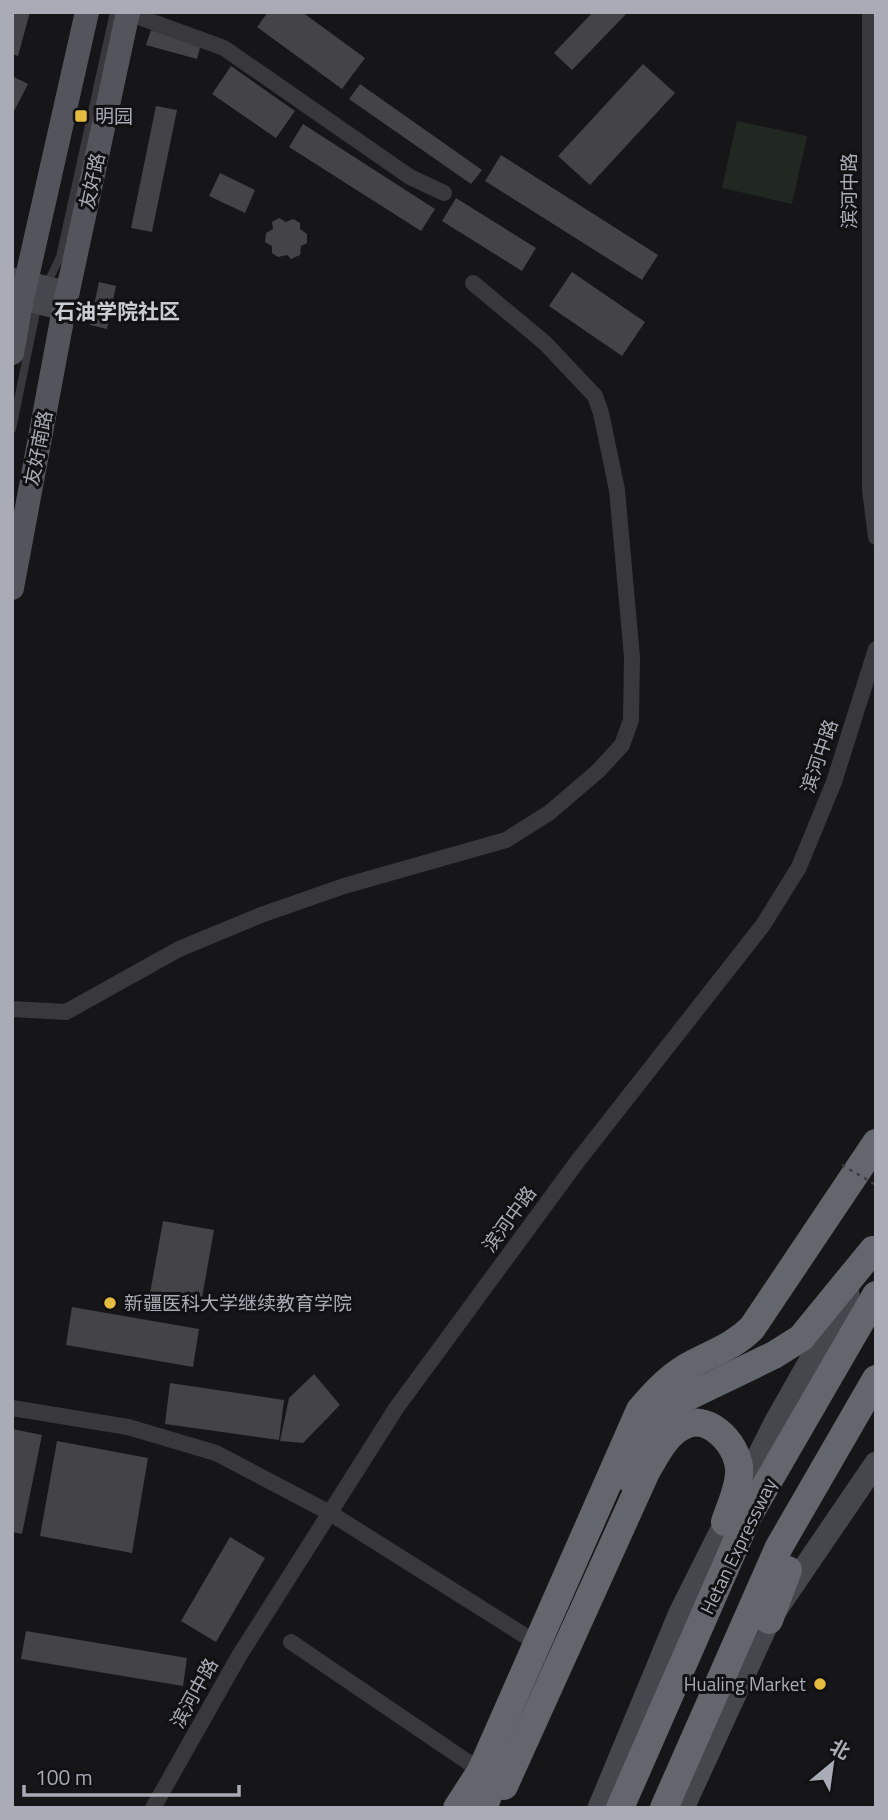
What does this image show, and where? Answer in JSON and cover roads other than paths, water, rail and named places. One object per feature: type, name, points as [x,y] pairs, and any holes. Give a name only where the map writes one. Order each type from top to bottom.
[{"type":"highway","points":[[457,1808],[481,1771],[640,1410],[672,1377],[692,1364],[727,1348],[752,1328],[876,1143]]},
{"type":"highway","points":[[495,1808],[658,1422],[681,1400],[774,1355],[801,1338],[874,1248]]},
{"type":"highway","name":"Hetan Expressway","points":[[620,1808],[747,1518],[876,1295]]},
{"type":"highway","points":[[769,1620],[799,1538],[839,1443],[876,1379]]},
{"type":"highway","name":"Hetan Expressway","points":[[680,1806],[779,1548],[876,1379]]},
{"type":"highway","points":[[483,1808],[497,1772],[639,1471],[670,1435],[686,1424],[704,1423],[720,1433],[736,1452],[740,1473],[726,1522]]},
{"type":"main road","points":[[12,353],[37,291],[87,12]]},
{"type":"main road","name":"友好路","points":[[37,291],[128,13]]},
{"type":"main road","name":"友好南路","points":[[12,588],[37,291]]},
{"type":"street","name":"滨河中路","points":[[870,12],[870,490],[876,537]]},
{"type":"street","points":[[128,13],[160,19],[224,48],[411,177],[444,194]]},
{"type":"street","points":[[12,1009],[66,1012],[179,949],[261,915],[344,886],[506,840],[549,813],[598,771],[622,745],[631,720],[632,657],[617,490],[601,413],[595,396],[545,343],[473,284]]},
{"type":"street","name":"滨河中路","points":[[153,1808],[239,1656],[397,1407],[569,1174],[763,925],[799,867],[834,782],[876,649]]},
{"type":"street","points":[[599,1808],[680,1613],[775,1423],[874,1248]]},
{"type":"street","points":[[12,1408],[128,1427],[216,1453],[330,1513],[538,1644]]},
{"type":"street","points":[[680,1806],[769,1620],[876,1463]]},
{"type":"street","points":[[291,1642],[481,1771]]},
{"type":"lane","points":[[41,261],[43,236],[94,12]]},
{"type":"lane","points":[[12,429],[37,291],[60,257],[114,12]]},
{"type":"place","name":"明园","points":[[81,116]]},
{"type":"place","name":"新疆医科大学继续教育学院","points":[[110,1303]]},
{"type":"place","name":"Hualing Market","points":[[820,1684]]},
{"type":"district","name":"石油学院社区","points":[[117,312]]}]
